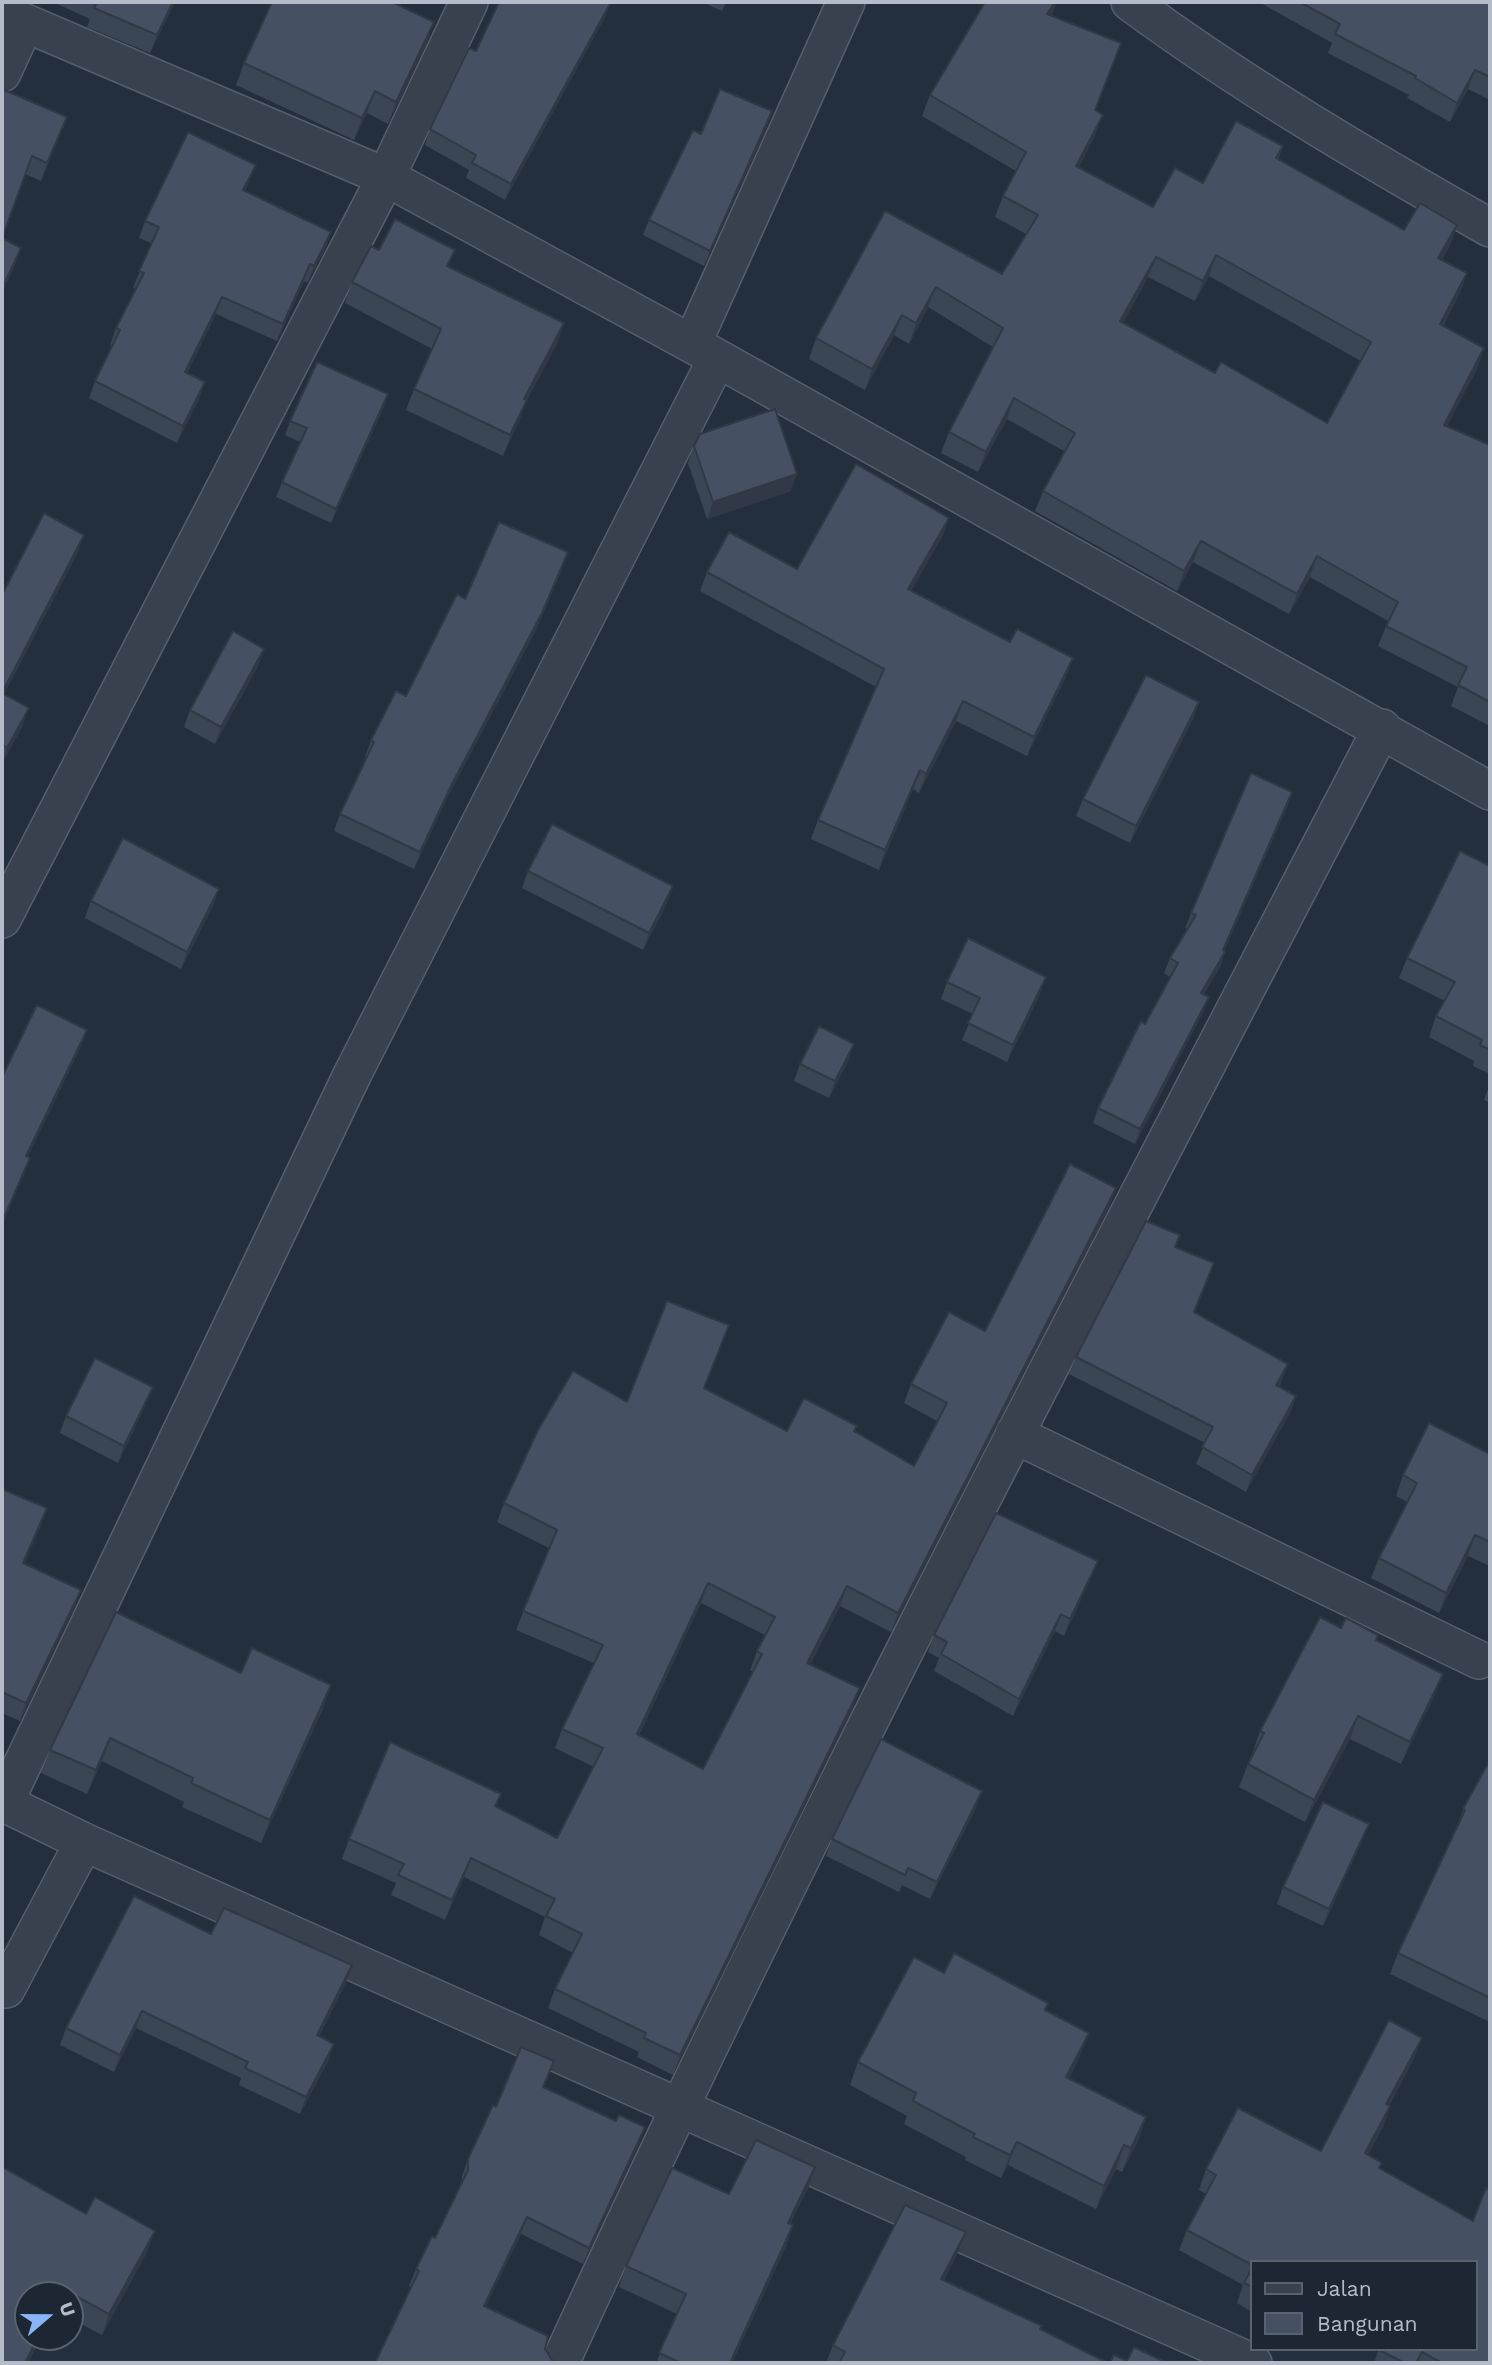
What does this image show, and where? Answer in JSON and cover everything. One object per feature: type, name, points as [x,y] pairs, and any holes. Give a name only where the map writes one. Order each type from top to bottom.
[{"type":"street","points":[[2,919],[386,177],[469,2]]},
{"type":"street","points":[[846,2],[705,352],[352,1075],[3,1803],[84,1842],[1253,2363]]},
{"type":"street","points":[[1130,2],[1180,39],[1363,155],[1490,228]]},
{"type":"street","points":[[2,73],[14,18],[386,177],[1382,728],[1490,791]]},
{"type":"street","points":[[560,2363],[677,2107],[1014,1434],[1382,728]]},
{"type":"street","points":[[1014,1434],[1479,1660]]},
{"type":"street","points":[[6,1989],[84,1842]]},
{"type":"building","points":[[97,2],[173,2],[157,35],[94,8]]},
{"type":"building","points":[[272,2],[392,2],[434,22],[396,102],[375,91],[362,118],[244,63]]},
{"type":"building","points":[[499,2],[611,2],[511,184],[472,163],[476,155],[430,129],[469,48],[476,51]]},
{"type":"building","points":[[985,2],[1055,2],[1047,14],[1121,43],[1095,110],[1103,115],[1076,166],[1153,207],[1175,168],[1203,183],[1236,121],[1283,146],[1276,158],[1404,230],[1420,203],[1457,225],[1438,258],[1467,273],[1440,324],[1484,348],[1444,425],[1490,445],[1490,702],[1458,685],[1467,667],[1386,626],[1398,602],[1317,556],[1297,594],[1201,541],[1184,571],[1043,491],[1075,433],[1014,398],[986,452],[949,432],[1003,328],[936,287],[916,323],[902,315],[872,369],[816,338],[885,211],[1002,274],[1038,215],[1003,196],[1026,152],[930,95]],"holes":[[[1216,255],[1371,342],[1327,423],[1221,362],[1215,373],[1120,321],[1156,257],[1203,281]]]},
{"type":"building","points":[[1300,2],[1490,2],[1490,77],[1475,70],[1457,103],[1415,78],[1416,76],[1335,34],[1340,24]]},
{"type":"building","points":[[2,89],[67,117],[47,163],[32,156],[2,238]]},
{"type":"building","points":[[720,89],[772,111],[710,251],[649,220],[693,130],[701,134]]},
{"type":"building","points":[[188,132],[256,165],[243,190],[331,232],[314,266],[310,264],[283,324],[222,297],[185,372],[205,382],[183,426],[95,381],[120,330],[116,328],[144,273],[139,271],[159,227],[145,221]]},
{"type":"building","points":[[395,219],[455,250],[447,266],[564,323],[524,399],[527,400],[510,435],[414,389],[441,329],[352,282],[371,246],[379,250]]},
{"type":"building","points":[[2,238],[21,248],[2,289]]},
{"type":"building","points":[[317,362],[388,394],[336,509],[282,482],[307,428],[290,421]]},
{"type":"building","points":[[775,409],[797,474],[713,502],[694,446],[700,434]]},
{"type":"building","points":[[856,464],[949,518],[908,589],[1010,642],[1017,629],[1073,658],[1034,737],[963,701],[926,774],[920,770],[885,850],[818,820],[884,669],[707,572],[729,532],[797,569]]},
{"type":"building","points":[[44,513],[84,535],[2,693],[2,595]]},
{"type":"building","points":[[499,522],[568,552],[542,613],[452,784],[420,852],[340,814],[374,742],[371,740],[396,691],[406,696],[457,594],[465,599]]},
{"type":"building","points":[[233,631],[264,649],[221,727],[190,710]]},
{"type":"building","points":[[1146,675],[1199,702],[1136,826],[1083,799]]},
{"type":"building","points":[[2,693],[29,708],[7,748],[2,744]]},
{"type":"building","points":[[1251,773],[1292,792],[1223,950],[1225,952],[1201,993],[1209,997],[1140,1129],[1098,1108],[1141,1021],[1145,1024],[1178,963],[1170,958],[1196,915],[1191,913]]},
{"type":"building","points":[[552,824],[673,886],[649,933],[528,871]]},
{"type":"building","points":[[123,838],[219,889],[187,952],[91,901]]},
{"type":"building","points":[[1460,851],[1490,866],[1490,1050],[1480,1045],[1482,1040],[1436,1016],[1455,982],[1407,958]]},
{"type":"building","points":[[968,938],[1046,977],[1013,1045],[968,1023],[980,998],[947,982]]},
{"type":"building","points":[[37,1005],[87,1030],[26,1156],[30,1158],[2,1222],[2,1077]]},
{"type":"building","points":[[819,1026],[854,1044],[835,1081],[800,1064]]},
{"type":"building","points":[[1070,1164],[1116,1188],[898,1613],[847,1586],[807,1663],[860,1688],[680,2055],[644,2038],[646,2033],[555,1989],[582,1934],[546,1916],[555,1899],[471,1858],[452,1900],[398,1875],[404,1864],[349,1839],[390,1742],[501,1794],[495,1806],[557,1838],[603,1748],[562,1729],[603,1645],[523,1611],[557,1530],[504,1503],[538,1430],[573,1371],[627,1402],[667,1301],[729,1325],[704,1388],[787,1431],[804,1398],[857,1426],[854,1431],[914,1466],[947,1403],[911,1384],[949,1312],[985,1331]],"holes":[[[708,1583],[775,1617],[757,1651],[762,1654],[703,1769],[637,1734]]]},
{"type":"building","points":[[1146,1221],[1180,1235],[1175,1247],[1214,1263],[1194,1312],[1288,1364],[1276,1385],[1296,1396],[1252,1475],[1202,1447],[1213,1427],[1076,1357]]},
{"type":"building","points":[[95,1358],[153,1387],[124,1446],[66,1416]]},
{"type":"building","points":[[1429,1423],[1490,1454],[1490,1542],[1475,1535],[1446,1593],[1379,1558],[1417,1483],[1403,1475]]},
{"type":"building","points":[[2,1489],[47,1508],[23,1563],[81,1590],[26,1703],[2,1692]]},
{"type":"building","points":[[996,1513],[1098,1561],[1070,1619],[1061,1614],[1019,1699],[941,1654],[947,1642],[934,1635]]},
{"type":"building","points":[[116,1612],[241,1673],[252,1648],[331,1685],[270,1820],[191,1783],[193,1778],[110,1738],[96,1770],[50,1750]]},
{"type":"building","points":[[1320,1617],[1341,1628],[1346,1618],[1378,1635],[1376,1640],[1443,1674],[1410,1742],[1358,1716],[1314,1800],[1248,1764],[1264,1733],[1260,1731]]},
{"type":"building","points":[[881,1739],[982,1791],[937,1882],[908,1868],[905,1875],[832,1839]]},
{"type":"building","points":[[1490,1760],[1490,1998],[1398,1953],[1465,1810],[1463,1809]]},
{"type":"building","points":[[1323,1802],[1369,1824],[1329,1909],[1283,1887]]},
{"type":"building","points":[[134,1896],[211,1934],[224,1908],[352,1965],[317,2035],[334,2044],[306,2097],[245,2068],[248,2062],[142,2011],[120,2055],[66,2028]]},
{"type":"building","points":[[954,1953],[1048,2003],[1045,2010],[1089,2033],[1066,2077],[1146,2117],[1131,2148],[1124,2145],[1104,2186],[1017,2142],[1010,2155],[973,2137],[975,2134],[913,2101],[916,2093],[858,2062],[914,1957],[944,1973]]},
{"type":"building","points":[[1389,2020],[1422,2038],[1386,2104],[1390,2106],[1365,2153],[1382,2163],[1379,2168],[1473,2221],[1486,2188],[1490,2190],[1489,2363],[1442,2363],[1422,2352],[1416,2363],[1405,2363],[1381,2351],[1478,2351],[1478,2260],[1250,2260],[1250,2264],[1187,2230],[1216,2175],[1206,2169],[1238,2108],[1321,2151]]},
{"type":"building","points":[[521,2047],[554,2061],[543,2087],[616,2121],[619,2115],[645,2127],[589,2248],[527,2217],[484,2306],[548,2336],[545,2349],[554,2363],[375,2363],[419,2271],[416,2269],[432,2236],[435,2238],[468,2170],[468,2159],[493,2105],[496,2107]]},
{"type":"building","points":[[756,2140],[815,2167],[788,2223],[793,2225],[730,2363],[681,2363],[659,2353],[686,2294],[626,2266],[672,2168],[729,2194]]},
{"type":"building","points":[[2,2167],[86,2214],[95,2197],[155,2231],[109,2314],[84,2300],[84,2281],[14,2281],[14,2351],[31,2351],[25,2363],[2,2363]]},
{"type":"building","points":[[905,2205],[966,2232],[941,2279],[1042,2326],[1040,2329],[1108,2363],[839,2363],[845,2352],[833,2345]]},
{"type":"building","points":[[1250,2272],[1250,2286],[1244,2283]]},
{"type":"building","points":[[1134,2347],[1167,2363],[1110,2363],[1114,2355],[1127,2361]]}]
